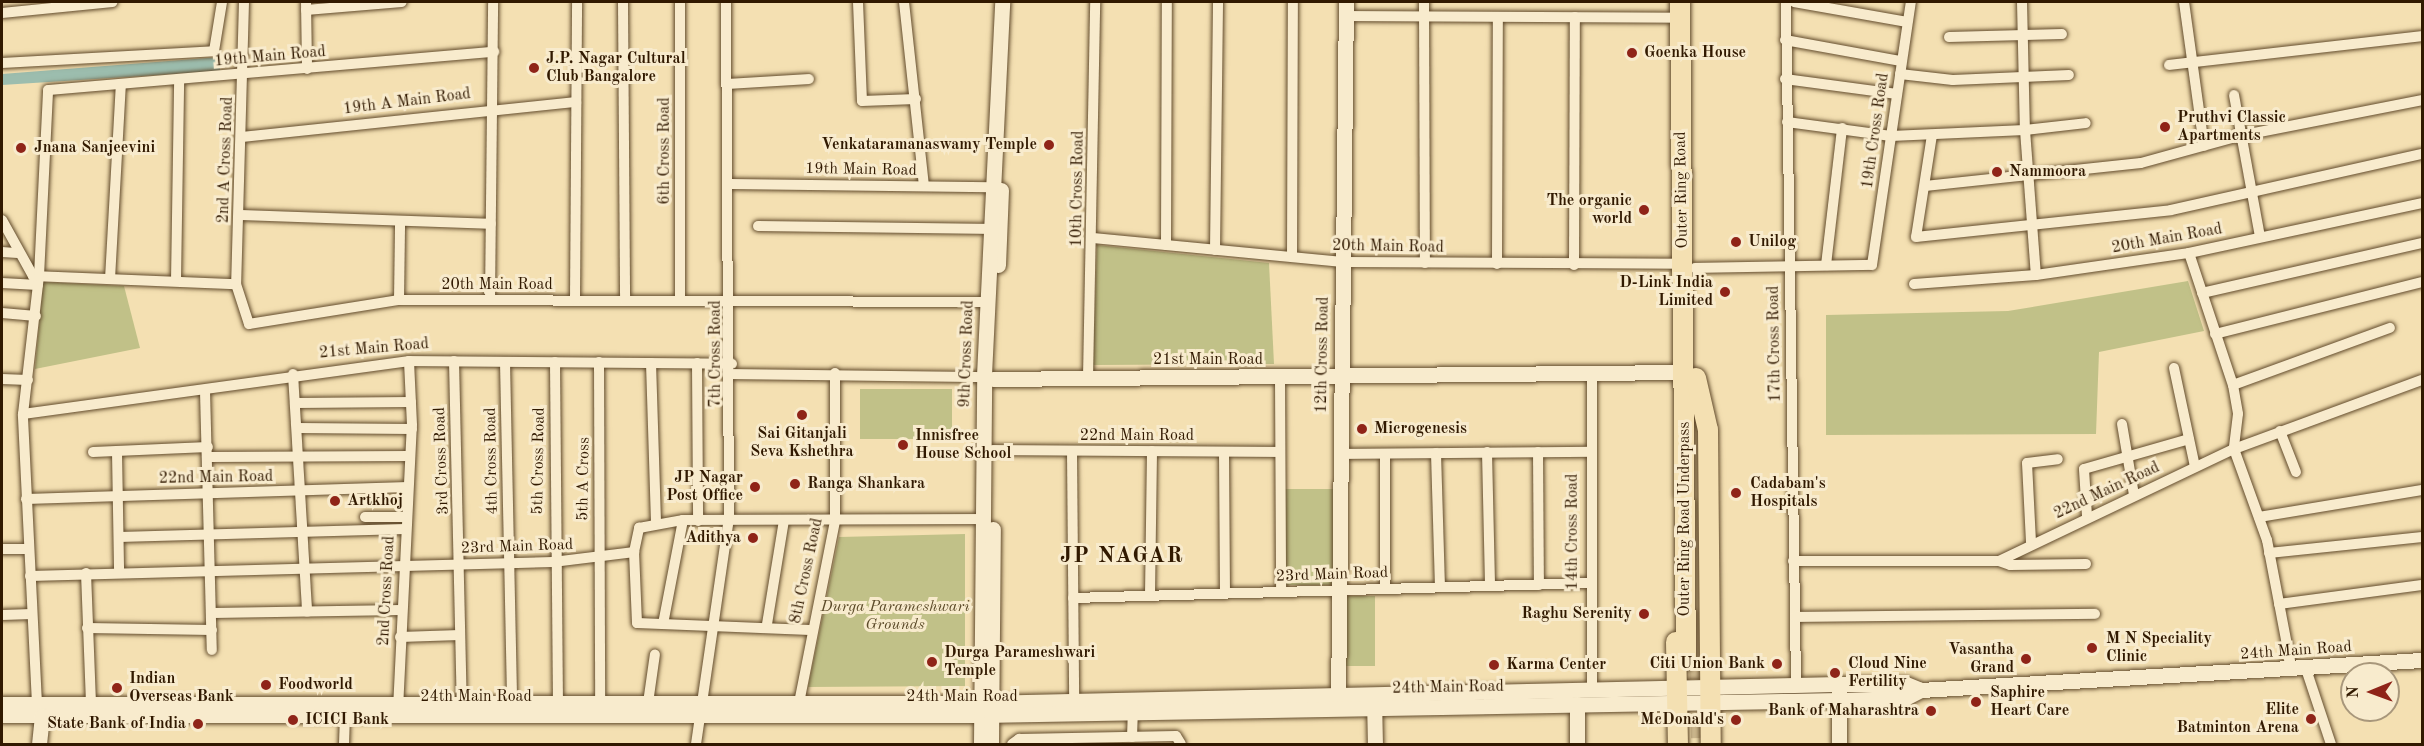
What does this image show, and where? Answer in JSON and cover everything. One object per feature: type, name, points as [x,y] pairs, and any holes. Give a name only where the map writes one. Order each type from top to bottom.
[{"type":"highway","name":"Outer Ring Road","points":[[1688,376],[1692,2]]},
{"type":"highway","name":"Outer Ring Road","points":[[1680,10],[1689,266]]},
{"type":"highway","name":"Outer Ring Road Underpass","points":[[1688,376],[1693,659]]},
{"type":"highway","points":[[1688,376],[1675,398],[1677,695],[1694,742]]},
{"type":"highway","points":[[1688,376],[1708,430],[1710,695],[1694,742]]},
{"type":"main road","name":"9th Cross Road","points":[[992,744],[987,709],[983,519],[994,229],[991,187],[1002,2]]},
{"type":"main road","name":"9th Cross Road","points":[[981,744],[987,709],[993,450],[987,302],[1010,2]]},
{"type":"main road","name":"12th Cross Road","points":[[1338,702],[1346,9]]},
{"type":"main road","name":"21st Main Road","points":[[989,377],[1280,378],[1340,375],[1592,374],[1688,376]]},
{"type":"main road","name":"24th Main Road","points":[[398,709],[462,704],[648,703],[698,709],[799,704],[1133,712],[1592,690],[1710,695],[1839,692],[1906,684],[1921,690],[2299,670],[2422,660]]},
{"type":"main road","name":"24th Main Road","points":[[1710,695],[1796,686],[1839,692]]},
{"type":"main road","points":[[1839,692],[1839,744]]},
{"type":"main road","name":"24th Main Road","points":[[1374,701],[1577,704],[1677,695]]},
{"type":"main road","name":"24th Main Road","points":[[2,704],[40,709],[987,709],[1074,701],[1338,702]]},
{"type":"main road","points":[[1374,701],[1375,744]]},
{"type":"main road","name":"24th Main Road","points":[[2,715],[91,704],[345,709]]},
{"type":"main road","points":[[1577,704],[1577,744]]},
{"type":"main road","points":[[39,744],[40,709]]},
{"type":"street","points":[[2,13],[112,2]]},
{"type":"street","points":[[2,63],[214,51],[222,2]]},
{"type":"street","name":"2nd A Cross Road","points":[[236,284],[244,75],[244,2]]},
{"type":"street","points":[[307,69],[306,6],[402,2]]},
{"type":"street","points":[[490,300],[493,2]]},
{"type":"street","points":[[575,300],[577,2]]},
{"type":"street","points":[[622,2],[625,301]]},
{"type":"street","name":"6th Cross Road","points":[[680,2],[680,301]]},
{"type":"street","name":"7th Cross Road","points":[[698,709],[729,519],[732,369],[726,2]]},
{"type":"street","points":[[858,2],[862,101],[916,99]]},
{"type":"street","points":[[904,2],[924,186]]},
{"type":"street","name":"10th Cross Road","points":[[1088,377],[1093,238],[1095,2]]},
{"type":"street","points":[[1166,245],[1167,2]]},
{"type":"street","points":[[1215,250],[1218,2]]},
{"type":"street","points":[[1292,257],[1293,2]]},
{"type":"street","points":[[1424,2],[1425,263]]},
{"type":"street","name":"17th Cross Road","points":[[1786,2],[1785,78],[1796,686]]},
{"type":"street","points":[[1794,2],[1907,22]]},
{"type":"street","name":"19th Cross Road","points":[[1872,265],[1911,2]]},
{"type":"street","points":[[2022,2],[2027,179],[2036,275]]},
{"type":"street","points":[[2184,2],[2204,146]]},
{"type":"street","points":[[1346,9],[1424,17],[1575,17],[1680,10]]},
{"type":"street","points":[[1497,264],[1498,17]]},
{"type":"street","points":[[1574,265],[1575,17]]},
{"type":"street","points":[[1949,37],[2062,34]]},
{"type":"street","points":[[2169,65],[2192,64],[2263,51],[2422,36]]},
{"type":"street","points":[[1785,40],[1901,61]]},
{"type":"street","name":"19th Main Road","points":[[39,280],[48,90],[179,81],[494,52]]},
{"type":"street","points":[[1900,74],[1953,80],[2069,75]]},
{"type":"street","points":[[1785,78],[1897,94]]},
{"type":"street","points":[[728,84],[809,79]]},
{"type":"street","points":[[176,281],[179,81]]},
{"type":"street","points":[[110,279],[121,84]]},
{"type":"street","points":[[2234,95],[2248,189],[2260,237]]},
{"type":"street","points":[[1925,186],[2027,179],[2141,163],[2239,136],[2422,100]]},
{"type":"street","name":"19th A Main Road","points":[[242,137],[493,107],[576,102]]},
{"type":"street","points":[[1787,122],[1891,136],[2025,130],[2086,123]]},
{"type":"street","points":[[1826,265],[1842,128]]},
{"type":"street","points":[[1932,135],[1916,237],[2032,228],[2171,210],[2248,189],[2422,154]]},
{"type":"street","name":"19th Main Road","points":[[730,184],[991,187]]},
{"type":"street","name":"20th Main Road","points":[[1914,284],[2036,275],[2189,253],[2422,203]]},
{"type":"street","points":[[239,215],[400,224],[491,224]]},
{"type":"street","points":[[2,220],[18,253],[39,280],[23,414],[32,614],[40,709]]},
{"type":"street","points":[[399,300],[400,224]]},
{"type":"street","points":[[758,226],[994,229]]},
{"type":"street","name":"20th Main Road","points":[[1093,238],[1343,262],[1689,266],[1872,265]]},
{"type":"street","points":[[2202,293],[2422,243]]},
{"type":"street","points":[[2,252],[18,253]]},
{"type":"street","points":[[2189,253],[2233,386],[2238,414],[2234,449],[2259,518],[2269,553],[2279,604],[2299,670],[2331,744]]},
{"type":"street","points":[[2,283],[110,279],[236,284]]},
{"type":"street","points":[[2215,334],[2422,282]]},
{"type":"street","name":"20th Main Road","points":[[236,284],[249,324],[399,300],[987,302]]},
{"type":"street","points":[[2,313],[36,315]]},
{"type":"street","points":[[2233,386],[2390,328]]},
{"type":"street","name":"21st Main Road","points":[[23,414],[205,391],[293,375],[408,361],[697,363],[732,369],[989,377]]},
{"type":"street","name":"2nd Cross Road","points":[[398,709],[402,567],[412,429],[408,361]]},
{"type":"street","name":"3rd Cross Road","points":[[454,361],[462,704]]},
{"type":"street","name":"4th Cross Road","points":[[505,362],[512,704]]},
{"type":"street","name":"5th Cross Road","points":[[555,362],[553,562],[558,704]]},
{"type":"street","name":"5th A Cross","points":[[599,363],[600,704]]},
{"type":"street","points":[[651,363],[656,522]]},
{"type":"street","points":[[697,363],[698,521]]},
{"type":"street","points":[[2174,368],[2195,467]]},
{"type":"street","name":"8th Cross Road","points":[[799,704],[810,630],[835,521],[835,373]]},
{"type":"street","name":"14th Cross Road","points":[[1592,374],[1592,690]]},
{"type":"street","points":[[293,375],[302,492],[307,612]]},
{"type":"street","points":[[1280,378],[1281,592]]},
{"type":"street","points":[[2,379],[28,380]]},
{"type":"street","name":"22nd Main Road","points":[[1999,561],[2031,542],[2234,449],[2422,380]]},
{"type":"street","points":[[205,391],[212,568],[212,650]]},
{"type":"street","points":[[296,403],[411,402]]},
{"type":"street","points":[[2122,424],[2134,495]]},
{"type":"street","points":[[297,428],[412,429]]},
{"type":"street","points":[[2280,431],[2296,472]]},
{"type":"street","points":[[2087,516],[2084,469],[2189,439]]},
{"type":"street","name":"22nd Main Road","points":[[993,450],[1280,452]]},
{"type":"street","points":[[1072,451],[1074,701]]},
{"type":"street","points":[[1150,595],[1152,451]]},
{"type":"street","points":[[93,452],[208,452],[299,457],[410,456]]},
{"type":"street","points":[[117,452],[119,572]]},
{"type":"street","points":[[1224,452],[1225,593]]},
{"type":"street","points":[[1538,452],[1539,585]]},
{"type":"street","points":[[1340,454],[1591,452]]},
{"type":"street","points":[[1436,453],[1440,587]]},
{"type":"street","points":[[1487,453],[1490,586]]},
{"type":"street","points":[[1384,589],[1385,454]]},
{"type":"street","points":[[2031,542],[2027,463],[2058,459]]},
{"type":"street","name":"22nd Main Road","points":[[26,499],[408,487]]},
{"type":"street","points":[[2259,518],[2422,490]]},
{"type":"street","points":[[365,517],[406,517]]},
{"type":"street","points":[[810,630],[767,624],[711,622],[663,624],[634,618],[634,552],[639,528],[656,522],[683,520],[983,519]]},
{"type":"street","points":[[663,624],[683,520]]},
{"type":"street","points":[[767,624],[784,520]]},
{"type":"street","points":[[119,537],[405,529]]},
{"type":"street","points":[[2269,553],[2422,537]]},
{"type":"street","points":[[2,549],[29,549]]},
{"type":"street","name":"23rd Main Road","points":[[30,576],[212,568],[402,567],[553,562],[634,552]]},
{"type":"street","points":[[1793,561],[1999,561],[2010,566],[2086,564]]},
{"type":"street","points":[[86,573],[91,704]]},
{"type":"street","name":"23rd Main Road","points":[[1073,597],[1591,583]]},
{"type":"street","points":[[2279,604],[2422,585]]},
{"type":"street","points":[[213,613],[401,610]]},
{"type":"street","points":[[2,615],[32,614]]},
{"type":"street","points":[[1795,617],[2095,614]]},
{"type":"street","points":[[87,628],[212,630]]},
{"type":"street","points":[[400,637],[460,635]]},
{"type":"street","points":[[648,703],[655,654]]},
{"type":"street","points":[[344,744],[345,709]]},
{"type":"street","points":[[696,744],[698,709]]},
{"type":"street","points":[[1132,737],[1133,712]]},
{"type":"street","points":[[1012,744],[1019,739],[1176,736],[1181,744]]},
{"type":"green space","points":[[1097,245],[1269,263],[1274,364],[1093,365]]},
{"type":"green space","points":[[2188,281],[2204,331],[2099,352],[2096,434],[1826,435],[1826,315],[2008,311]]},
{"type":"green space","points":[[43,282],[124,286],[140,348],[35,369]]},
{"type":"green space","points":[[860,389],[952,389],[952,439],[860,439]]},
{"type":"green space","points":[[1285,489],[1334,489],[1334,585],[1285,585]]},
{"type":"green space","name":"Durga Parameshwari Grounds","points":[[965,534],[965,686],[808,687],[839,537]]},
{"type":"green space","points":[[1346,596],[1375,596],[1375,666],[1346,666]]},
{"type":"shaded area","points":[[220,57],[220,71],[2,85],[2,74]]},
{"type":"tunnel","points":[[1699,659],[1701,738]]},
{"type":"place","name":"Goenka House","points":[[1632,53]]},
{"type":"place","name":"J.P. Nagar Cultural Club Bangalore","points":[[534,68]]},
{"type":"place","name":"Pruthvi Classic Apartments","points":[[2165,127]]},
{"type":"place","name":"Venkataramanaswamy Temple","points":[[1049,145]]},
{"type":"place","name":"Jnana Sanjeevini","points":[[21,148]]},
{"type":"place","name":"Nammoora","points":[[1997,172]]},
{"type":"place","name":"The organic world","points":[[1644,210]]},
{"type":"place","name":"Unilog","points":[[1736,242]]},
{"type":"place","name":"D-Link India Limited","points":[[1725,292]]},
{"type":"place","name":"Sai Gitanjali Seva Kshethra","points":[[802,415]]},
{"type":"place","name":"Microgenesis","points":[[1362,429]]},
{"type":"place","name":"Innisfree House School","points":[[903,445]]},
{"type":"place","name":"Ranga Shankara","points":[[795,484]]},
{"type":"place","name":"JP Nagar Post Office","points":[[755,487]]},
{"type":"place","name":"Cadabam's Hospitals","points":[[1736,493]]},
{"type":"place","name":"Artkhoj","points":[[335,501]]},
{"type":"place","name":"Adithya","points":[[753,538]]},
{"type":"place","name":"Raghu Serenity","points":[[1644,614]]},
{"type":"place","name":"M N Speciality Clinic","points":[[2092,648]]},
{"type":"place","name":"Vasantha Grand","points":[[2026,659]]},
{"type":"place","name":"Durga Parameshwari Temple","points":[[932,662]]},
{"type":"place","name":"Citi Union Bank","points":[[1777,664]]},
{"type":"place","name":"Karma Center","points":[[1494,665]]},
{"type":"place","name":"Cloud Nine Fertility","points":[[1835,673]]},
{"type":"place","name":"Foodworld","points":[[266,685]]},
{"type":"place","name":"Indian Overseas Bank","points":[[117,688]]},
{"type":"place","name":"Saphire Heart Care","points":[[1976,702]]},
{"type":"place","name":"Bank of Maharashtra","points":[[1931,711]]},
{"type":"place","name":"Elite Batminton Arena","points":[[2311,719]]},
{"type":"place","name":"ICICI Bank","points":[[293,720]]},
{"type":"place","name":"McDonald's","points":[[1736,720]]},
{"type":"place","name":"State Bank of India","points":[[198,724]]},
{"type":"district","name":"JP NAGAR","points":[[1122,557]]}]
